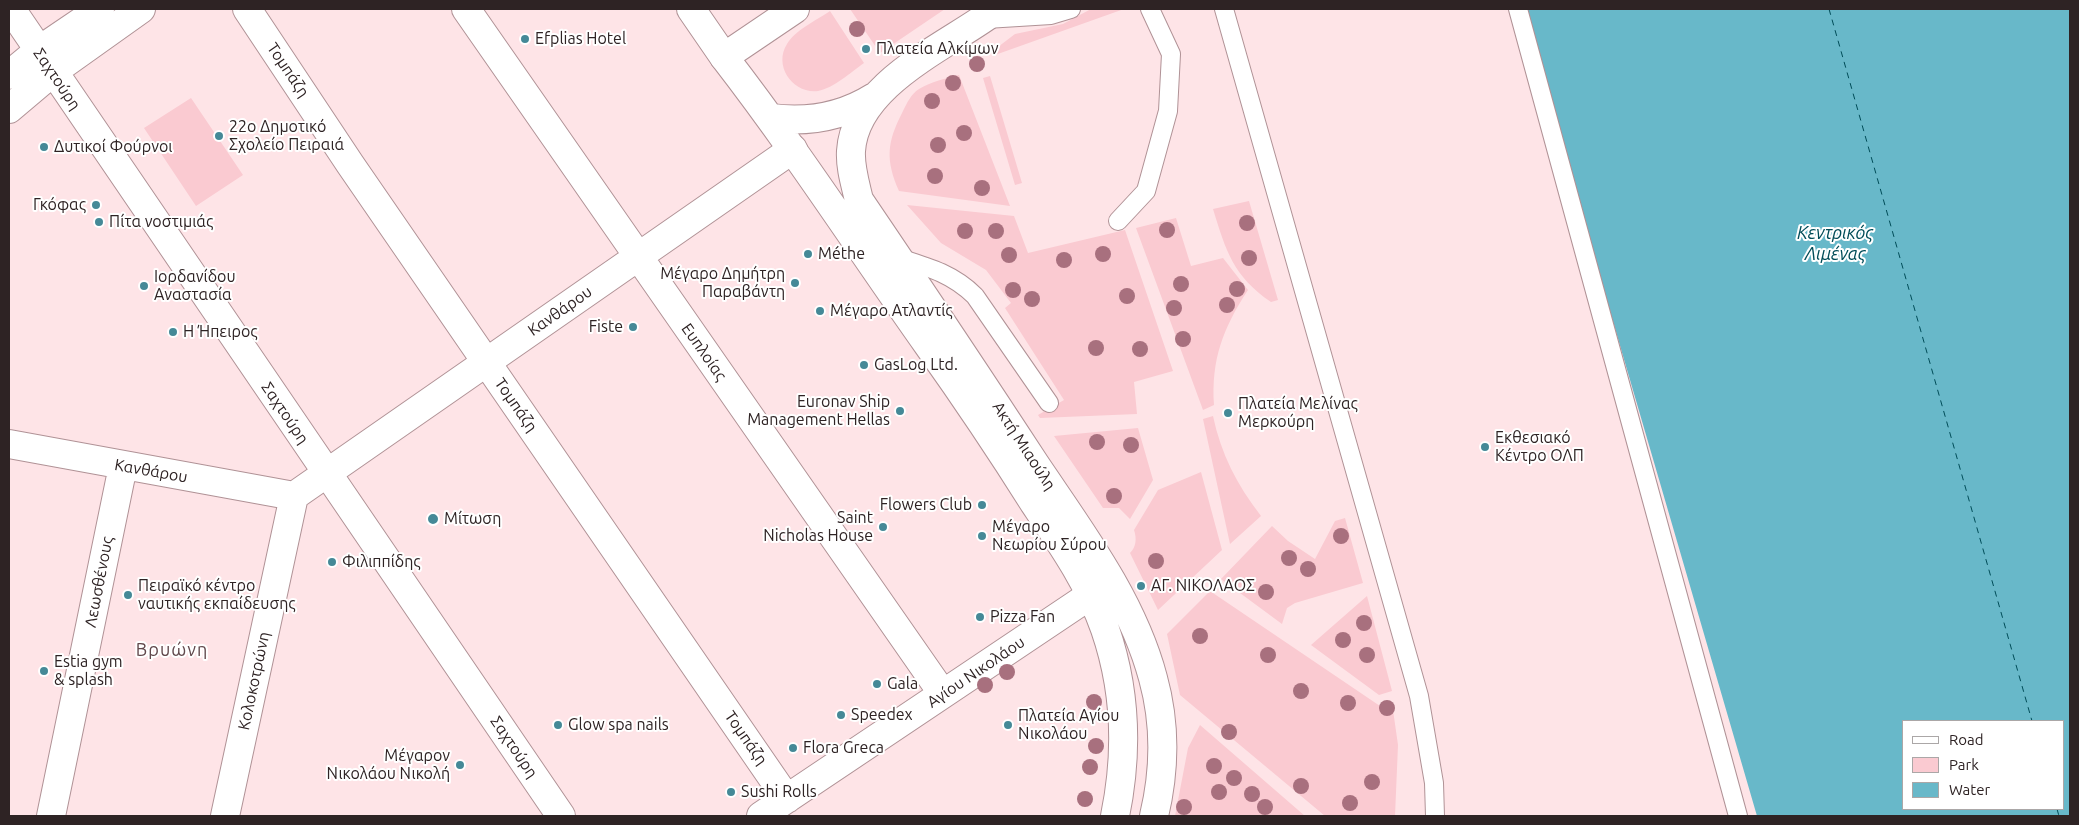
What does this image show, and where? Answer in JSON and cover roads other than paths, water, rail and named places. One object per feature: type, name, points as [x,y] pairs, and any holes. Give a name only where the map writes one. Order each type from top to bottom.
[{"type":"street","name":"Σαχτούρη","points":[[11,9],[80,114],[561,816]]},
{"type":"street","points":[[9,109],[46,61],[100,9]]},
{"type":"street","points":[[9,74],[46,61],[141,9]]},
{"type":"street","name":"Τομπάζη","points":[[247,9],[350,164],[787,799]]},
{"type":"street","name":"Ευπλοίας","points":[[466,9],[942,694]]},
{"type":"street","name":"Ακτή Μιαούλη","points":[[691,9],[724,57],[793,149],[846,229],[975,411],[1092,594],[1116,664],[1122,694],[1123,756],[1120,790],[1115,816]]},
{"type":"street","points":[[724,57],[795,9]]},
{"type":"street","name":"Ακτή Μιαούλη","points":[[771,118],[806,121],[841,114],[875,96],[893,79],[990,14]]},
{"type":"street","name":"Ακτή Μιαούλη","points":[[875,96],[855,130],[851,163],[859,200],[1072,519],[1120,597],[1149,663],[1162,728],[1162,780],[1154,816]]},
{"type":"street","name":"Κανθάρου","points":[[327,474],[793,149]]},
{"type":"street","name":"Κανθάρου","points":[[9,444],[294,496]]},
{"type":"street","name":"Λεωσθένους","points":[[52,816],[123,466]]},
{"type":"street","points":[[294,496],[327,474]]},
{"type":"street","name":"Κολοκοτρώνη","points":[[225,816],[294,496]]},
{"type":"street","name":"Αγίου Νικολάου","points":[[761,816],[1092,594]]},
{"type":"lane","points":[[990,14],[1051,16],[1071,9]]},
{"type":"lane","points":[[1118,221],[1146,191],[1168,111],[1171,54],[1150,9]]},
{"type":"lane","points":[[1224,9],[1419,696],[1434,783],[1435,816]]},
{"type":"lane","points":[[1518,9],[1738,816]]},
{"type":"lane","points":[[899,258],[939,270],[975,296],[1049,403]]},
{"type":"water","name":"Κεντρικός Λιμένας","points":[[1522,9],[2070,9],[2070,816],[1757,816]]},
{"type":"place","name":"Efplias Hotel","points":[[525,39]]},
{"type":"place","name":"Πλατεία Αλκίμων","points":[[866,49]]},
{"type":"place","name":"22ο Δημοτικό Σχολείο Πειραιά","points":[[219,136]]},
{"type":"place","name":"Δυτικοί Φούρνοι","points":[[44,147]]},
{"type":"place","name":"Γκόφας","points":[[96,205]]},
{"type":"place","name":"Πίτα νοστιμιάς","points":[[99,222]]},
{"type":"place","name":"Méthe","points":[[808,254]]},
{"type":"place","name":"Μέγαρο Δημήτρη Παραβάντη","points":[[795,283]]},
{"type":"place","name":"Ιορδανίδου Αναστασία","points":[[144,286]]},
{"type":"place","name":"Μέγαρο Ατλαντίς","points":[[820,311]]},
{"type":"place","name":"Fiste","points":[[633,327]]},
{"type":"place","name":"Η Ήπειρος","points":[[173,332]]},
{"type":"place","name":"GasLog Ltd.","points":[[864,365]]},
{"type":"place","name":"Euronav Ship Management Hellas","points":[[900,411]]},
{"type":"place","name":"Πλατεία Μελίνας Μερκούρη","points":[[1228,413]]},
{"type":"place","name":"Εκθεσιακό Κέντρο ΟΛΠ","points":[[1485,447]]},
{"type":"place","name":"Flowers Club","points":[[982,505]]},
{"type":"place","name":"Μίτωση","points":[[433,519]]},
{"type":"place","name":"Saint Nicholas House","points":[[883,527]]},
{"type":"place","name":"Μέγαρο Νεωρίου Σύρου","points":[[982,536]]},
{"type":"place","name":"Φιλιππίδης","points":[[332,562]]},
{"type":"place","name":"ΑΓ. ΝΙΚΟΛΑΟΣ","points":[[1141,586]]},
{"type":"place","name":"Πειραϊκό κέντρο ναυτικής εκπαίδευσης","points":[[128,595]]},
{"type":"place","name":"Pizza Fan","points":[[980,617]]},
{"type":"place","name":"Estia gym & splash","points":[[44,671]]},
{"type":"place","name":"Gala","points":[[877,684]]},
{"type":"place","name":"Speedex","points":[[841,715]]},
{"type":"place","name":"Glow spa nails","points":[[558,725]]},
{"type":"place","name":"Πλατεία Αγίου Νικολάου","points":[[1008,725]]},
{"type":"place","name":"Flora Greca","points":[[793,748]]},
{"type":"place","name":"Μέγαρον Νικολάου Νικολή","points":[[460,765]]},
{"type":"place","name":"Sushi Rolls","points":[[731,792]]},
{"type":"district","name":"Βρυώνη","points":[[172,650]]}]
